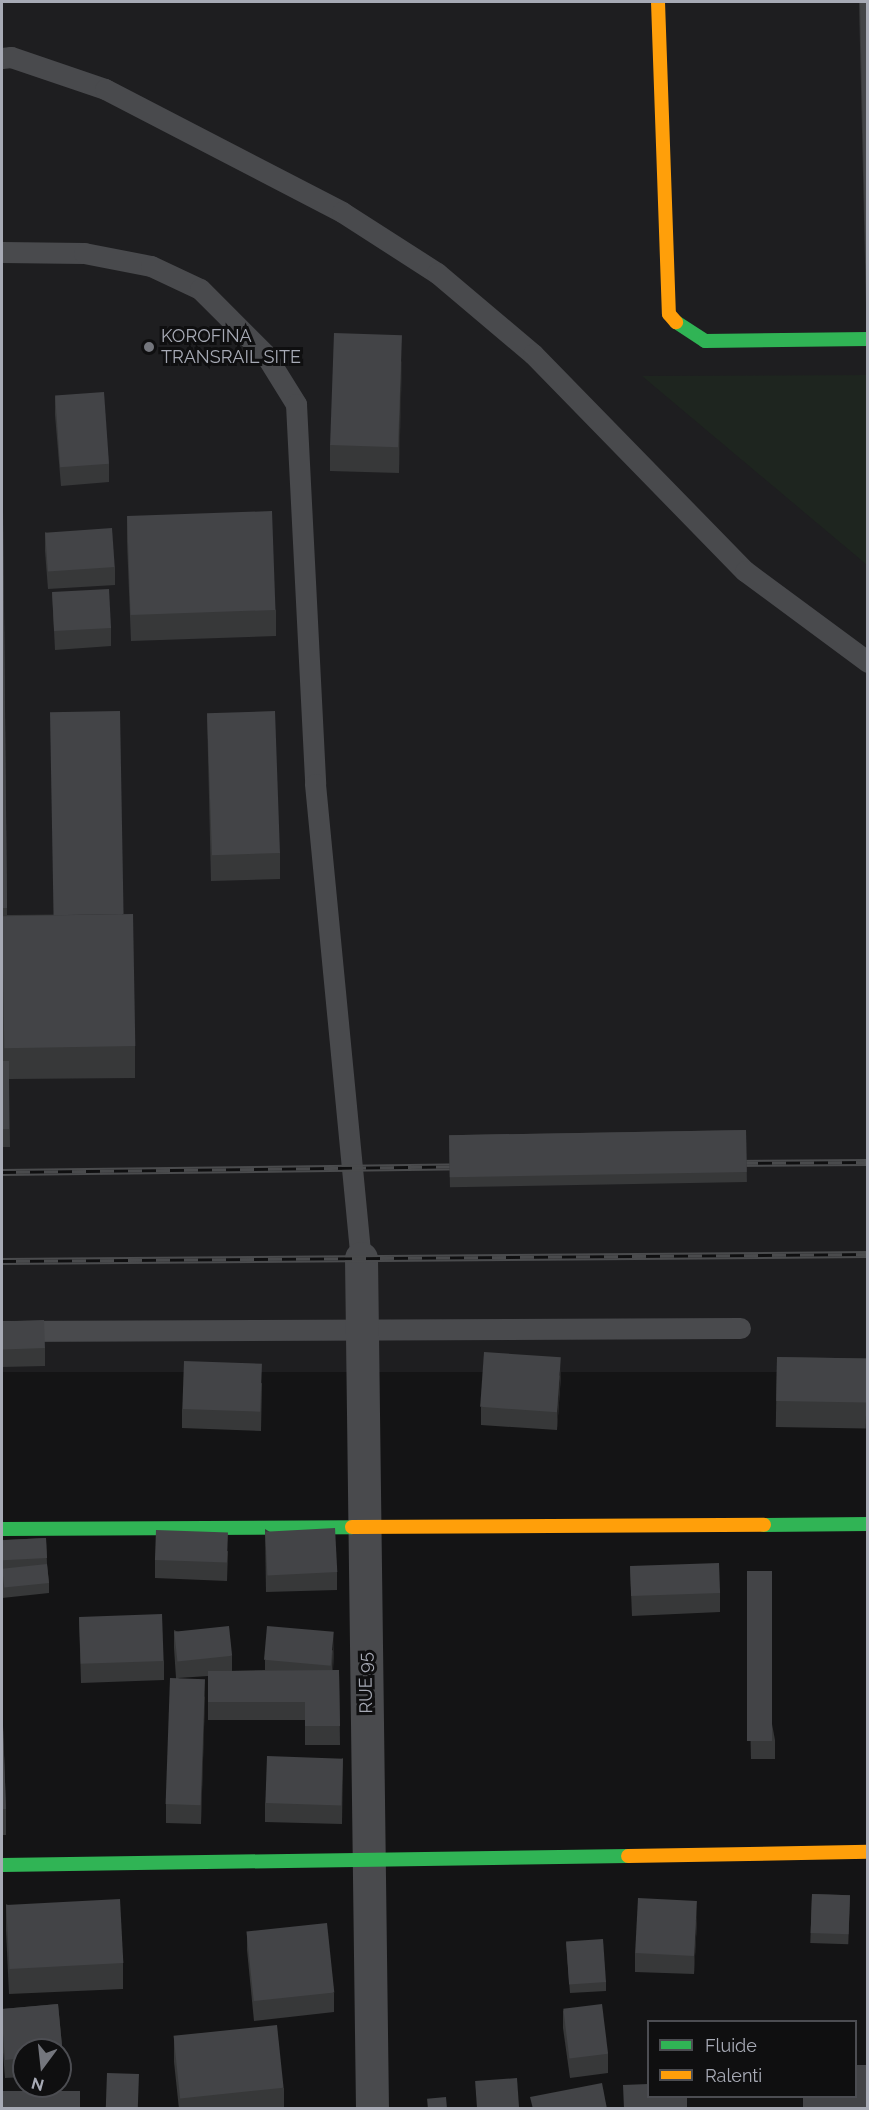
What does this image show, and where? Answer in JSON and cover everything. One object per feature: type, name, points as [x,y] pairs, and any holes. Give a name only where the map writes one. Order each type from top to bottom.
[{"type":"street","points":[[658,2],[669,314],[683,330],[705,341],[867,339]]},
{"type":"street","name":"RUE 95","points":[[361,1258],[372,2109]]},
{"type":"street","points":[[2,1529],[867,1524]]},
{"type":"street","points":[[2,1865],[867,1852]]},
{"type":"lane","points":[[2,57],[11,57],[105,89],[342,212],[437,273],[533,354],[745,571],[867,662]]},
{"type":"lane","points":[[2,252],[84,254],[151,266],[200,289],[265,354],[296,404],[315,784],[361,1258]]},
{"type":"lane","points":[[2,1331],[740,1328]]},
{"type":"shaded area","points":[[2,2],[867,2],[867,1372],[2,1372]]},
{"type":"shaded area","points":[[867,375],[867,565],[642,376]]},
{"type":"building","points":[[860,2],[867,2],[867,273],[866,273]]},
{"type":"building","points":[[334,333],[402,335],[398,447],[330,445]]},
{"type":"building","points":[[104,392],[109,464],[60,467],[55,395]]},
{"type":"building","points":[[3,510],[7,908],[2,908]]},
{"type":"building","points":[[272,511],[275,610],[131,615],[127,516]]},
{"type":"building","points":[[112,528],[115,567],[48,572],[45,533]]},
{"type":"building","points":[[109,589],[111,628],[54,631],[52,592]]},
{"type":"building","points":[[120,711],[124,914],[54,915],[50,712]]},
{"type":"building","points":[[275,711],[280,853],[212,855],[207,713]]},
{"type":"building","points":[[133,914],[135,1046],[4,1048],[2,916]]},
{"type":"building","points":[[2,1061],[9,1061],[9,1129],[2,1129]]},
{"type":"building","points":[[746,1130],[747,1172],[450,1177],[449,1135]]},
{"type":"building","points":[[44,1320],[45,1348],[3,1349],[2,1321]]},
{"type":"building","points":[[484,1352],[561,1357],[557,1412],[480,1407]]},
{"type":"building","points":[[777,1357],[867,1359],[866,1403],[776,1401]]},
{"type":"building","points":[[184,1361],[262,1364],[260,1412],[182,1409]]},
{"type":"building","points":[[335,1528],[337,1572],[267,1576],[265,1532]]},
{"type":"building","points":[[156,1530],[228,1533],[227,1562],[155,1560]]},
{"type":"building","points":[[46,1538],[47,1558],[3,1560],[2,1540]]},
{"type":"building","points":[[719,1563],[720,1593],[631,1596],[630,1566]]},
{"type":"building","points":[[47,1564],[49,1583],[4,1588],[2,1569]]},
{"type":"building","points":[[747,1571],[772,1571],[772,1741],[747,1741]]},
{"type":"building","points":[[162,1614],[164,1661],[81,1664],[79,1617]]},
{"type":"building","points":[[229,1626],[232,1656],[177,1662],[174,1632]]},
{"type":"building","points":[[267,1626],[334,1632],[331,1666],[264,1660]]},
{"type":"building","points":[[339,1670],[340,1726],[305,1726],[305,1702],[208,1702],[208,1671]]},
{"type":"building","points":[[170,1678],[205,1679],[201,1805],[166,1804]]},
{"type":"building","points":[[2,1698],[6,1809],[2,1809]]},
{"type":"building","points":[[267,1756],[343,1759],[341,1806],[265,1803]]},
{"type":"building","points":[[812,1894],[850,1895],[849,1934],[811,1933]]},
{"type":"building","points":[[638,1898],[697,1901],[694,1956],[635,1953]]},
{"type":"building","points":[[120,1899],[123,1963],[10,1969],[6,1905]]},
{"type":"building","points":[[327,1923],[334,1993],[254,2001],[246,1931]]},
{"type":"building","points":[[603,1939],[606,1982],[569,1984],[566,1942]]},
{"type":"building","points":[[58,2004],[61,2038],[12,2038],[12,2059],[5,2060],[2,2009]]},
{"type":"building","points":[[602,2004],[608,2054],[569,2058],[563,2009]]},
{"type":"building","points":[[277,2025],[284,2088],[180,2099],[174,2036]]},
{"type":"building","points":[[857,2065],[867,2065],[867,2109],[803,2109],[803,2098],[857,2098]]},
{"type":"building","points":[[107,2073],[139,2074],[138,2108],[106,2108]]},
{"type":"building","points":[[517,2078],[519,2108],[477,2108],[475,2081]]},
{"type":"building","points":[[602,2083],[607,2109],[533,2109],[530,2097]]},
{"type":"building","points":[[647,2084],[647,2098],[687,2098],[687,2109],[624,2109],[623,2085]]},
{"type":"building","points":[[2,2091],[12,2091],[12,2098],[72,2098],[72,2091],[80,2091],[80,2108],[2,2108]]},
{"type":"building","points":[[446,2097],[447,2108],[428,2108],[427,2099]]},
{"type":"railway","points":[[730,1163],[868,1162]]},
{"type":"railway","points":[[2,1172],[466,1166]]},
{"type":"railway","points":[[2,1261],[868,1254]]},
{"type":"traffic: fast","points":[[676,322],[705,341],[868,339]]},
{"type":"traffic: fast","points":[[764,1525],[868,1524]]},
{"type":"traffic: fast","points":[[2,1529],[352,1527]]},
{"type":"traffic: fast","points":[[2,1865],[628,1856]]},
{"type":"traffic: slow","points":[[658,2],[669,314],[676,322]]},
{"type":"traffic: slow","points":[[352,1527],[764,1525]]},
{"type":"traffic: slow","points":[[628,1856],[868,1852]]},
{"type":"place","name":"KOROFINA TRANSRAIL SITE","points":[[149,347]]}]
